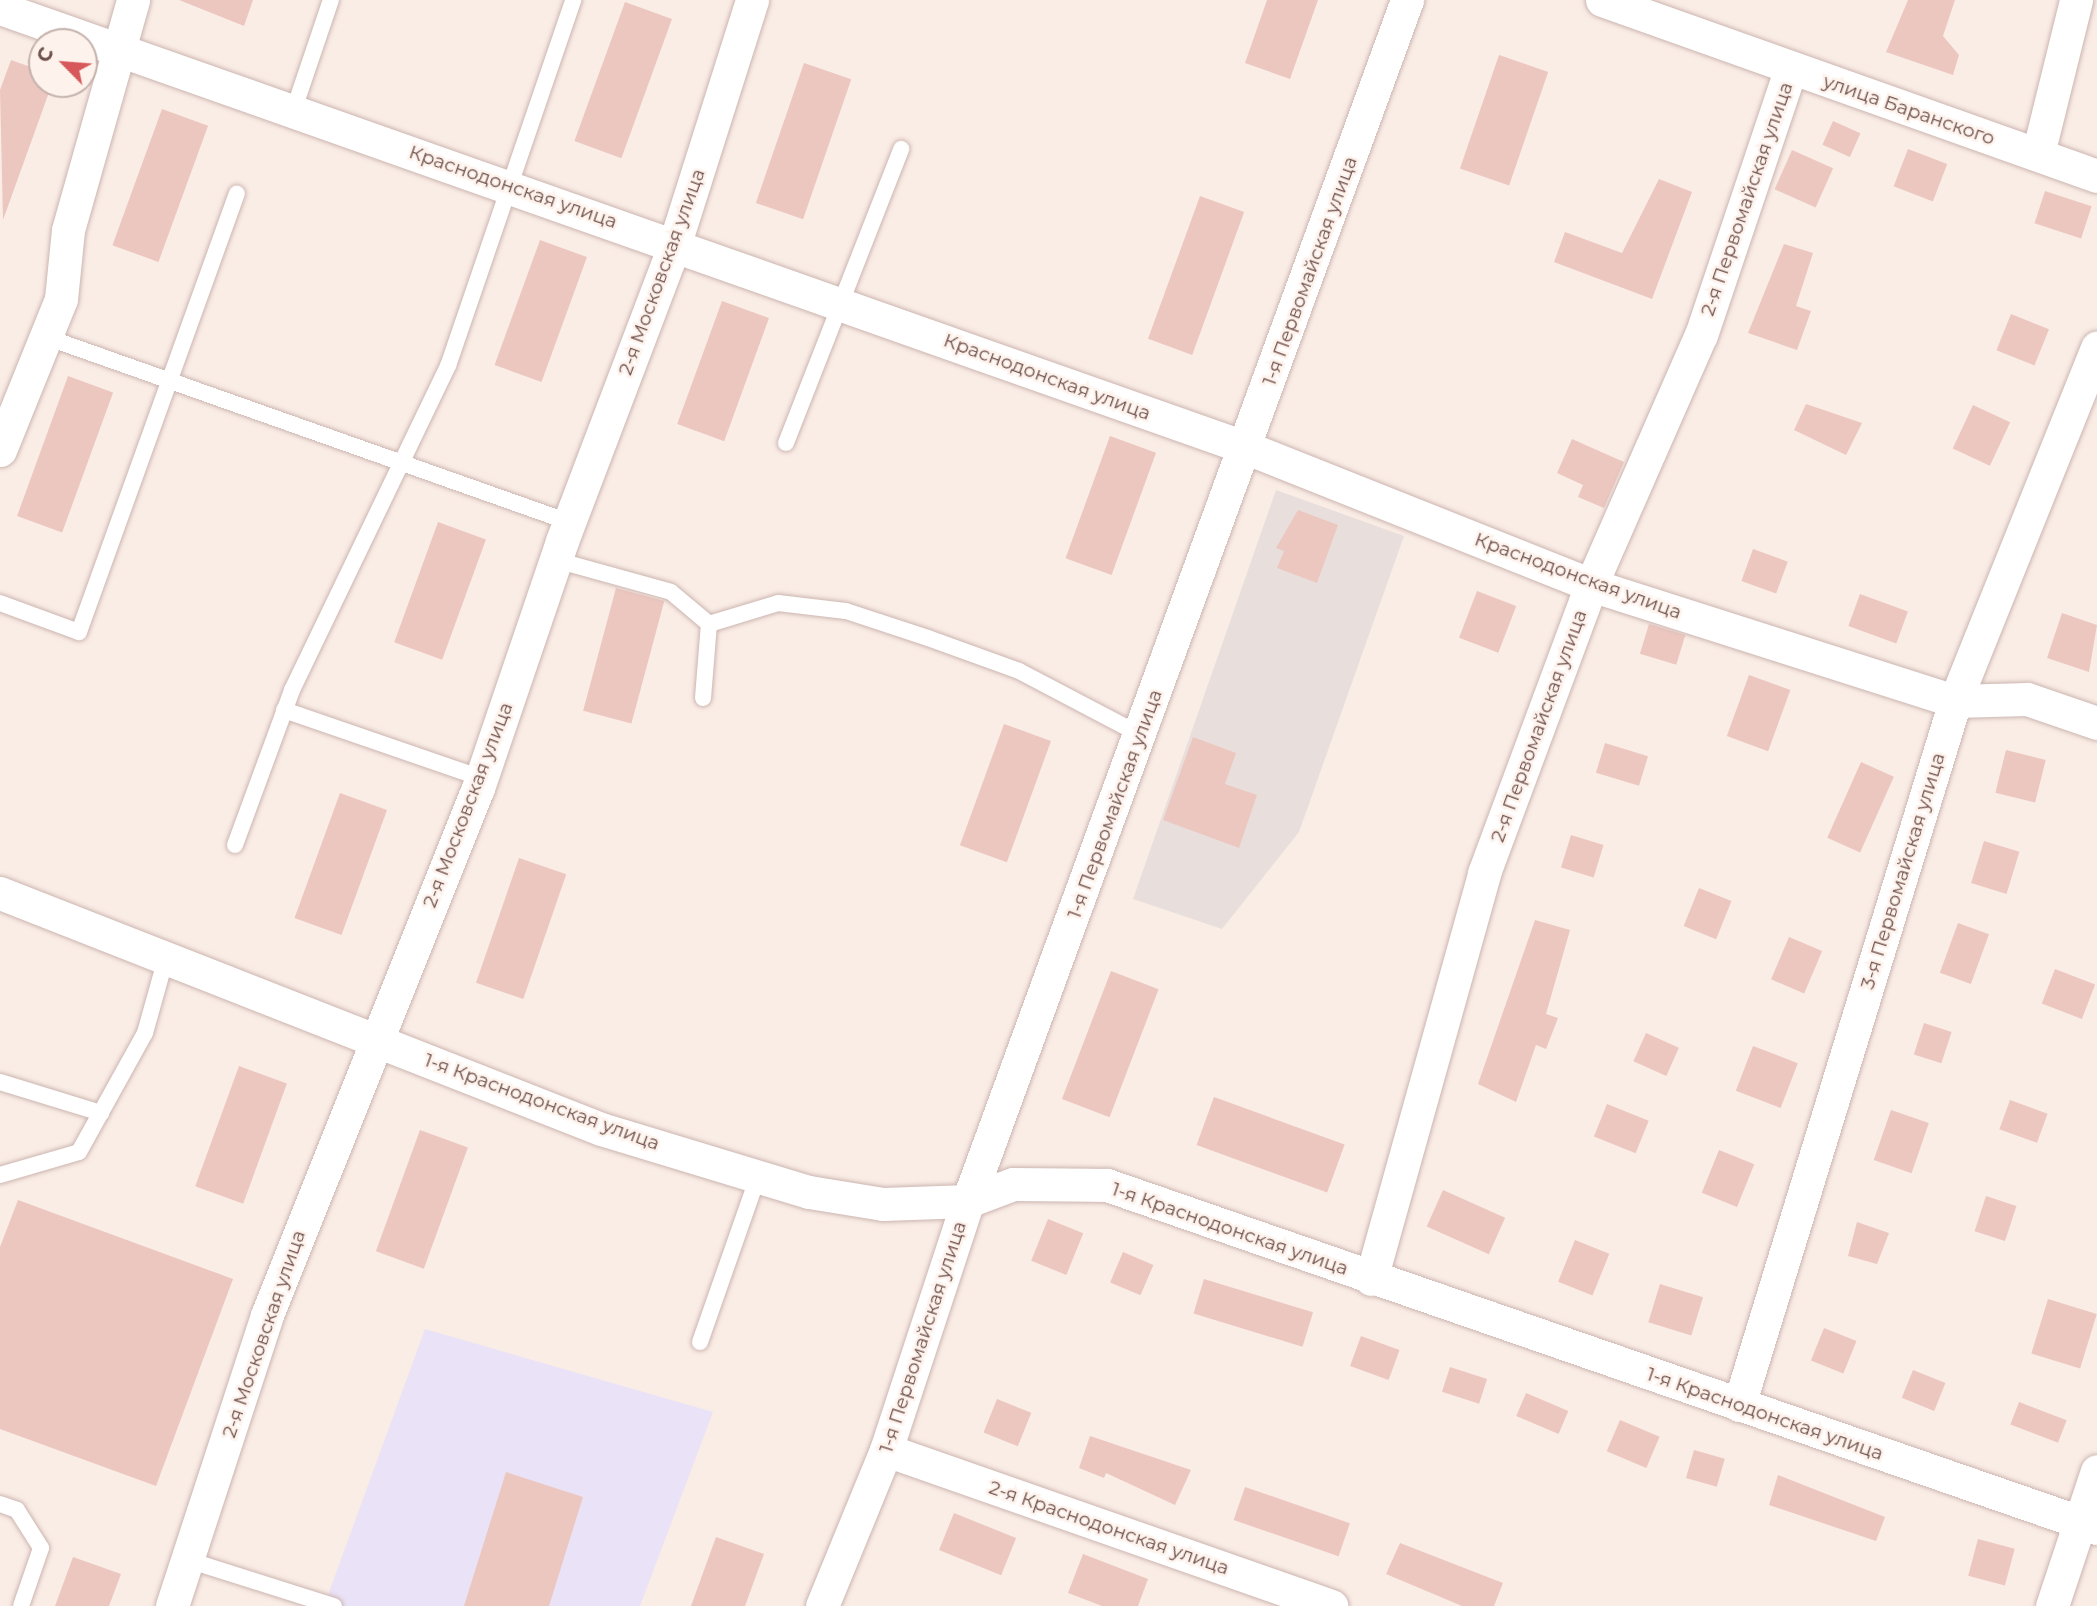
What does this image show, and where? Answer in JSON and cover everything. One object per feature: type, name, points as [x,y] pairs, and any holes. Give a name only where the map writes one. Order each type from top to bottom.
[{"type":"street","points":[[0,450],[61,299],[68,230],[115,50],[133,0]]},
{"type":"street","name":"2-я Московская улица","points":[[172,1606],[267,1315],[481,778],[569,522],[675,243],[752,0]]},
{"type":"street","name":"1-я Первомайская улица","points":[[822,1606],[886,1450],[968,1201],[1247,448],[1407,0]]},
{"type":"street","name":"улица Баранского","points":[[1602,0],[1790,70],[2097,176]]},
{"type":"street","points":[[2038,154],[2076,0]]},
{"type":"street","name":"Краснодонская улица","points":[[0,8],[675,243],[1247,448],[1591,584],[1955,701],[2028,699],[2097,723]]},
{"type":"street","name":"2-я Первомайская улица","points":[[1371,1279],[1484,873],[1591,584],[1701,335],[1790,70]]},
{"type":"street","name":"3-я Первомайская улица","points":[[1739,1405],[1955,701],[2097,347]]},
{"type":"street","name":"1-я Краснодонская улица","points":[[0,893],[601,1129],[758,1176],[883,1204],[968,1201],[1013,1184],[1107,1185],[1371,1279],[2088,1525]]},
{"type":"street","name":"2-я Краснодонская улица","points":[[886,1450],[1331,1606]]},
{"type":"street","points":[[2052,1606],[2088,1525],[2097,1471]]},
{"type":"lane","points":[[293,112],[331,0]]},
{"type":"lane","points":[[235,845],[284,710],[448,366],[512,187],[573,0]]},
{"type":"lane","points":[[786,443],[901,149]]},
{"type":"lane","points":[[0,603],[79,632],[237,194]]},
{"type":"lane","points":[[46,337],[569,522]]},
{"type":"lane","points":[[556,561],[671,592],[709,624]]},
{"type":"lane","points":[[709,624],[778,603],[846,611],[1019,671],[1141,735]]},
{"type":"lane","points":[[703,698],[709,624]]},
{"type":"lane","points":[[284,710],[481,778]]},
{"type":"lane","points":[[0,1175],[79,1152],[145,1033],[166,958]]},
{"type":"lane","points":[[0,1082],[101,1113]]},
{"type":"lane","points":[[700,1342],[758,1176]]},
{"type":"lane","points":[[0,1504],[17,1510],[41,1548],[21,1606]]},
{"type":"lane","points":[[188,1560],[334,1606]]},
{"type":"shaded area","points":[[1276,490],[1404,536],[1299,832],[1222,929],[1133,899]]},
{"type":"shaded area","points":[[425,1329],[713,1412],[640,1606],[324,1606]]},
{"type":"building","points":[[179,0],[253,0],[244,26]]},
{"type":"building","points":[[1267,0],[1318,0],[1290,79],[1245,63]]},
{"type":"building","points":[[1908,0],[1955,0],[1943,36],[1959,55],[1953,75],[1886,52]]},
{"type":"building","points":[[625,2],[672,19],[621,158],[574,141]]},
{"type":"building","points":[[1499,55],[1548,72],[1509,185],[1460,168]]},
{"type":"building","points":[[11,60],[28,66],[28,98],[47,98],[3,220],[0,90]]},
{"type":"building","points":[[804,63],[851,79],[803,219],[756,203]]},
{"type":"building","points":[[162,109],[208,126],[158,262],[112,245]]},
{"type":"building","points":[[1833,121],[1860,133],[1850,157],[1822,145]]},
{"type":"building","points":[[1908,149],[1947,164],[1933,201],[1894,186]]},
{"type":"building","points":[[1792,150],[1833,168],[1816,208],[1775,189]]},
{"type":"building","points":[[1659,179],[1692,192],[1652,299],[1554,262],[1565,232],[1622,253]]},
{"type":"building","points":[[2045,191],[2092,206],[2081,238],[2034,223]]},
{"type":"building","points":[[1200,196],[1244,212],[1192,355],[1148,339]]},
{"type":"building","points":[[540,240],[587,257],[541,382],[495,365]]},
{"type":"building","points":[[1784,244],[1813,253],[1796,306],[1811,311],[1797,350],[1748,333]]},
{"type":"building","points":[[722,301],[769,318],[724,441],[677,424]]},
{"type":"building","points":[[2011,314],[2049,329],[2034,366],[1996,350]]},
{"type":"building","points":[[68,376],[113,392],[62,532],[17,516]]},
{"type":"building","points":[[1806,404],[1862,423],[1846,455],[1794,430]]},
{"type":"building","points":[[1973,405],[2010,422],[1990,466],[1953,449]]},
{"type":"building","points":[[1110,436],[1156,453],[1112,575],[1066,558]]},
{"type":"building","points":[[1572,439],[1624,462],[1604,508],[1578,497],[1583,485],[1557,473]]},
{"type":"building","points":[[1298,510],[1338,525],[1317,583],[1277,568],[1284,551],[1276,548]]},
{"type":"building","points":[[438,522],[486,539],[442,660],[394,642]]},
{"type":"building","points":[[1753,549],[1788,562],[1776,594],[1741,581]]},
{"type":"building","points":[[616,588],[664,601],[631,724],[583,711]]},
{"type":"building","points":[[1477,591],[1516,606],[1498,653],[1459,638]]},
{"type":"building","points":[[1860,594],[1908,611],[1896,643],[1848,626]]},
{"type":"building","points":[[2062,613],[2097,625],[2089,672],[2047,658]]},
{"type":"building","points":[[1649,624],[1685,635],[1676,665],[1640,654]]},
{"type":"building","points":[[1749,675],[1790,690],[1768,751],[1727,736]]},
{"type":"building","points":[[1004,724],[1051,741],[1007,862],[960,845]]},
{"type":"building","points":[[1193,737],[1236,753],[1225,784],[1257,795],[1239,848],[1163,820]]},
{"type":"building","points":[[1605,743],[1648,756],[1639,786],[1596,773]]},
{"type":"building","points":[[2006,750],[2046,760],[2035,803],[1995,793]]},
{"type":"building","points":[[1861,762],[1894,777],[1860,852],[1827,838]]},
{"type":"building","points":[[340,793],[387,810],[341,935],[295,918]]},
{"type":"building","points":[[1571,835],[1604,845],[1594,877],[1561,868]]},
{"type":"building","points":[[1984,841],[2019,852],[2007,894],[1971,883]]},
{"type":"building","points":[[519,858],[566,874],[523,999],[476,983]]},
{"type":"building","points":[[1699,888],[1731,901],[1716,939],[1684,926]]},
{"type":"building","points":[[1535,920],[1570,930],[1546,1014],[1558,1018],[1546,1049],[1536,1045],[1516,1102],[1478,1084]]},
{"type":"building","points":[[1958,923],[1989,934],[1971,984],[1940,973]]},
{"type":"building","points":[[1789,937],[1822,951],[1804,993],[1771,979]]},
{"type":"building","points":[[2055,969],[2095,984],[2082,1019],[2042,1004]]},
{"type":"building","points":[[1111,971],[1159,989],[1110,1117],[1062,1099]]},
{"type":"building","points":[[1924,1023],[1952,1032],[1941,1063],[1914,1054]]},
{"type":"building","points":[[1646,1033],[1679,1048],[1666,1076],[1633,1061]]},
{"type":"building","points":[[1753,1046],[1798,1063],[1781,1108],[1736,1091]]},
{"type":"building","points":[[239,1066],[287,1083],[243,1204],[195,1186]]},
{"type":"building","points":[[1214,1097],[1345,1145],[1327,1192],[1197,1145]]},
{"type":"building","points":[[2010,1100],[2048,1114],[2037,1143],[1999,1129]]},
{"type":"building","points":[[1607,1104],[1649,1121],[1636,1153],[1594,1136]]},
{"type":"building","points":[[1891,1110],[1929,1123],[1912,1173],[1874,1160]]},
{"type":"building","points":[[420,1130],[468,1147],[424,1269],[376,1251]]},
{"type":"building","points":[[1719,1150],[1754,1164],[1737,1207],[1702,1193]]},
{"type":"building","points":[[1443,1190],[1505,1218],[1489,1254],[1427,1227]]},
{"type":"building","points":[[1986,1196],[2016,1206],[2005,1241],[1975,1231]]},
{"type":"building","points":[[18,1200],[233,1279],[156,1486],[0,1429],[0,1247]]},
{"type":"building","points":[[1048,1219],[1083,1233],[1066,1275],[1031,1261]]},
{"type":"building","points":[[1857,1222],[1889,1233],[1877,1264],[1848,1256]]},
{"type":"building","points":[[1575,1240],[1609,1254],[1592,1296],[1558,1282]]},
{"type":"building","points":[[1123,1252],[1153,1265],[1140,1295],[1110,1282]]},
{"type":"building","points":[[1204,1279],[1313,1312],[1302,1347],[1193,1313]]},
{"type":"building","points":[[1660,1284],[1703,1297],[1691,1335],[1648,1322]]},
{"type":"building","points":[[2048,1299],[2097,1314],[2080,1368],[2031,1354]]},
{"type":"building","points":[[1824,1328],[1856,1341],[1843,1374],[1811,1360]]},
{"type":"building","points":[[1361,1336],[1400,1350],[1389,1380],[1350,1366]]},
{"type":"building","points":[[1450,1367],[1487,1379],[1479,1404],[1442,1392]]},
{"type":"building","points":[[1913,1370],[1945,1383],[1934,1411],[1902,1398]]},
{"type":"building","points":[[1526,1393],[1568,1411],[1559,1434],[1516,1416]]},
{"type":"building","points":[[997,1399],[1031,1413],[1018,1446],[984,1432]]},
{"type":"building","points":[[2019,1402],[2067,1420],[2058,1443],[2010,1424]]},
{"type":"building","points":[[1620,1420],[1660,1437],[1646,1468],[1607,1451]]},
{"type":"building","points":[[1090,1436],[1191,1470],[1175,1505],[1106,1473],[1104,1478],[1079,1468]]},
{"type":"building","points":[[1694,1450],[1725,1459],[1717,1487],[1686,1478]]},
{"type":"building","points":[[506,1472],[583,1497],[549,1606],[464,1606]]},
{"type":"building","points":[[1778,1475],[1885,1517],[1876,1541],[1769,1505]]},
{"type":"building","points":[[1245,1487],[1350,1523],[1339,1556],[1234,1520]]},
{"type":"building","points":[[954,1513],[1016,1538],[1001,1575],[939,1550]]},
{"type":"building","points":[[716,1537],[764,1554],[745,1606],[691,1606]]},
{"type":"building","points":[[1978,1539],[2015,1549],[2005,1586],[1968,1576]]},
{"type":"building","points":[[1400,1543],[1503,1583],[1494,1606],[1462,1606],[1386,1574]]},
{"type":"building","points":[[1083,1554],[1148,1579],[1138,1606],[1102,1606],[1068,1593]]},
{"type":"building","points":[[73,1557],[121,1574],[109,1606],[55,1606]]}]
